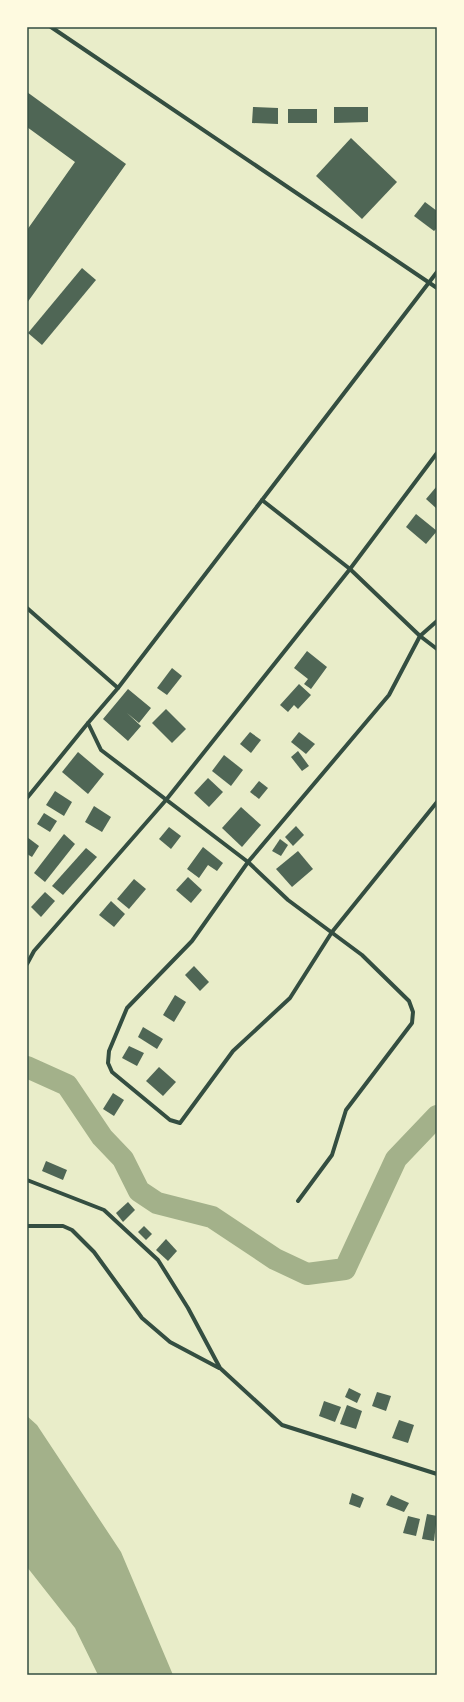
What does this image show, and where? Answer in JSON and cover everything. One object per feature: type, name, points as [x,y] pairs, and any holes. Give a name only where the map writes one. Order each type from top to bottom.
[{"type":"street","points":[[50,27],[437,288]]},
{"type":"street","points":[[27,798],[118,688],[437,272]]},
{"type":"street","points":[[27,964],[34,951],[166,800],[350,569],[437,453]]},
{"type":"street","points":[[262,500],[350,569],[420,636],[437,649]]},
{"type":"street","points":[[27,608],[118,688]]},
{"type":"street","points":[[437,621],[420,636],[389,695],[248,862],[192,942],[127,1008],[108,1051],[108,1063],[112,1072],[170,1120],[180,1122],[233,1051],[290,998],[332,932],[437,802]]},
{"type":"street","points":[[88,723],[101,750],[248,862],[288,900],[362,955],[409,1001],[413,1012],[412,1023],[346,1110],[332,1155],[298,1201]]},
{"type":"street","points":[[27,1180],[104,1210],[158,1260],[188,1308],[220,1368]]},
{"type":"street","points":[[27,1226],[63,1226],[72,1230],[94,1252],[142,1318],[170,1342],[220,1368],[282,1425],[437,1474]]},
{"type":"shaded area","points":[[27,1416],[37,1425],[121,1552],[173,1675],[98,1675],[75,1628],[27,1567]]},
{"type":"building","points":[[27,92],[126,164],[27,303],[27,230],[75,162],[27,127]]},
{"type":"building","points":[[253,107],[278,108],[278,124],[252,123]]},
{"type":"building","points":[[334,107],[368,107],[368,122],[334,123]]},
{"type":"building","points":[[288,109],[317,109],[317,123],[288,123]]},
{"type":"building","points":[[351,138],[397,182],[362,219],[316,176]]},
{"type":"building","points":[[425,202],[437,211],[437,228],[434,231],[414,216]]},
{"type":"building","points":[[82,268],[96,280],[42,345],[28,333]]},
{"type":"building","points":[[437,486],[437,509],[426,499]]},
{"type":"building","points":[[416,514],[437,531],[426,544],[406,527]]},
{"type":"building","points":[[307,651],[327,667],[311,689],[304,684],[308,679],[294,668]]},
{"type":"building","points":[[172,668],[182,676],[167,695],[157,688]]},
{"type":"building","points":[[299,684],[311,695],[298,709],[294,705],[288,712],[280,705]]},
{"type":"building","points":[[128,689],[151,708],[139,723],[127,713],[141,726],[128,741],[103,719]]},
{"type":"building","points":[[166,709],[186,729],[172,743],[152,723]]},
{"type":"building","points":[[250,732],[261,740],[251,753],[240,744]]},
{"type":"building","points":[[299,732],[315,744],[306,754],[291,742]]},
{"type":"building","points":[[298,751],[309,766],[302,771],[291,757]]},
{"type":"building","points":[[78,752],[104,774],[88,794],[62,772]]},
{"type":"building","points":[[224,755],[243,770],[231,786],[212,771]]},
{"type":"building","points":[[208,778],[223,792],[209,807],[194,793]]},
{"type":"building","points":[[259,781],[268,788],[259,799],[250,792]]},
{"type":"building","points":[[55,791],[72,802],[64,816],[46,805]]},
{"type":"building","points":[[94,806],[111,817],[102,832],[85,822]]},
{"type":"building","points":[[241,807],[261,825],[242,847],[222,828]]},
{"type":"building","points":[[44,813],[57,821],[50,832],[37,824]]},
{"type":"building","points":[[296,826],[304,835],[293,846],[285,837]]},
{"type":"building","points":[[169,827],[181,836],[171,849],[159,839]]},
{"type":"building","points":[[64,834],[75,844],[45,882],[34,873]]},
{"type":"building","points":[[27,837],[39,846],[32,857],[27,854]]},
{"type":"building","points":[[280,839],[288,845],[281,856],[272,851]]},
{"type":"building","points":[[203,847],[223,863],[217,871],[208,865],[199,878],[187,869]]},
{"type":"building","points":[[86,848],[97,857],[63,895],[52,886]]},
{"type":"building","points":[[298,851],[313,869],[292,887],[276,869]]},
{"type":"building","points":[[188,877],[202,890],[191,903],[176,890]]},
{"type":"building","points":[[134,879],[146,889],[129,909],[117,899]]},
{"type":"building","points":[[45,892],[55,901],[41,917],[31,907]]},
{"type":"building","points":[[111,901],[125,914],[114,927],[99,915]]},
{"type":"building","points":[[194,966],[209,982],[200,991],[185,975]]},
{"type":"building","points":[[175,995],[186,1002],[174,1022],[163,1015]]},
{"type":"building","points":[[143,1027],[163,1039],[157,1049],[138,1037]]},
{"type":"building","points":[[129,1046],[144,1053],[137,1066],[122,1058]]},
{"type":"building","points":[[159,1067],[176,1082],[163,1096],[146,1081]]},
{"type":"building","points":[[113,1093],[124,1100],[114,1116],[103,1109]]},
{"type":"building","points":[[46,1161],[67,1170],[63,1180],[42,1171]]},
{"type":"building","points":[[128,1202],[135,1210],[123,1222],[116,1213]]},
{"type":"building","points":[[144,1226],[152,1234],[146,1240],[138,1232]]},
{"type":"building","points":[[166,1239],[177,1251],[168,1261],[156,1250]]},
{"type":"building","points":[[349,1388],[361,1394],[357,1403],[345,1397]]},
{"type":"building","points":[[377,1392],[391,1396],[386,1411],[372,1406]]},
{"type":"building","points":[[324,1401],[341,1407],[335,1422],[319,1416]]},
{"type":"building","points":[[347,1405],[362,1411],[356,1429],[340,1424]]},
{"type":"building","points":[[399,1420],[414,1425],[408,1443],[392,1438]]},
{"type":"building","points":[[352,1493],[364,1498],[360,1508],[349,1504]]},
{"type":"building","points":[[391,1495],[409,1503],[404,1512],[386,1505]]},
{"type":"building","points":[[427,1514],[437,1516],[434,1541],[422,1539]]},
{"type":"building","points":[[408,1516],[420,1519],[416,1536],[403,1533]]},
{"type":"waterway","points":[[27,1067],[67,1085],[102,1137],[123,1159],[139,1191],[157,1203],[212,1217],[275,1259],[307,1274],[345,1269],[396,1159],[437,1116]]}]
